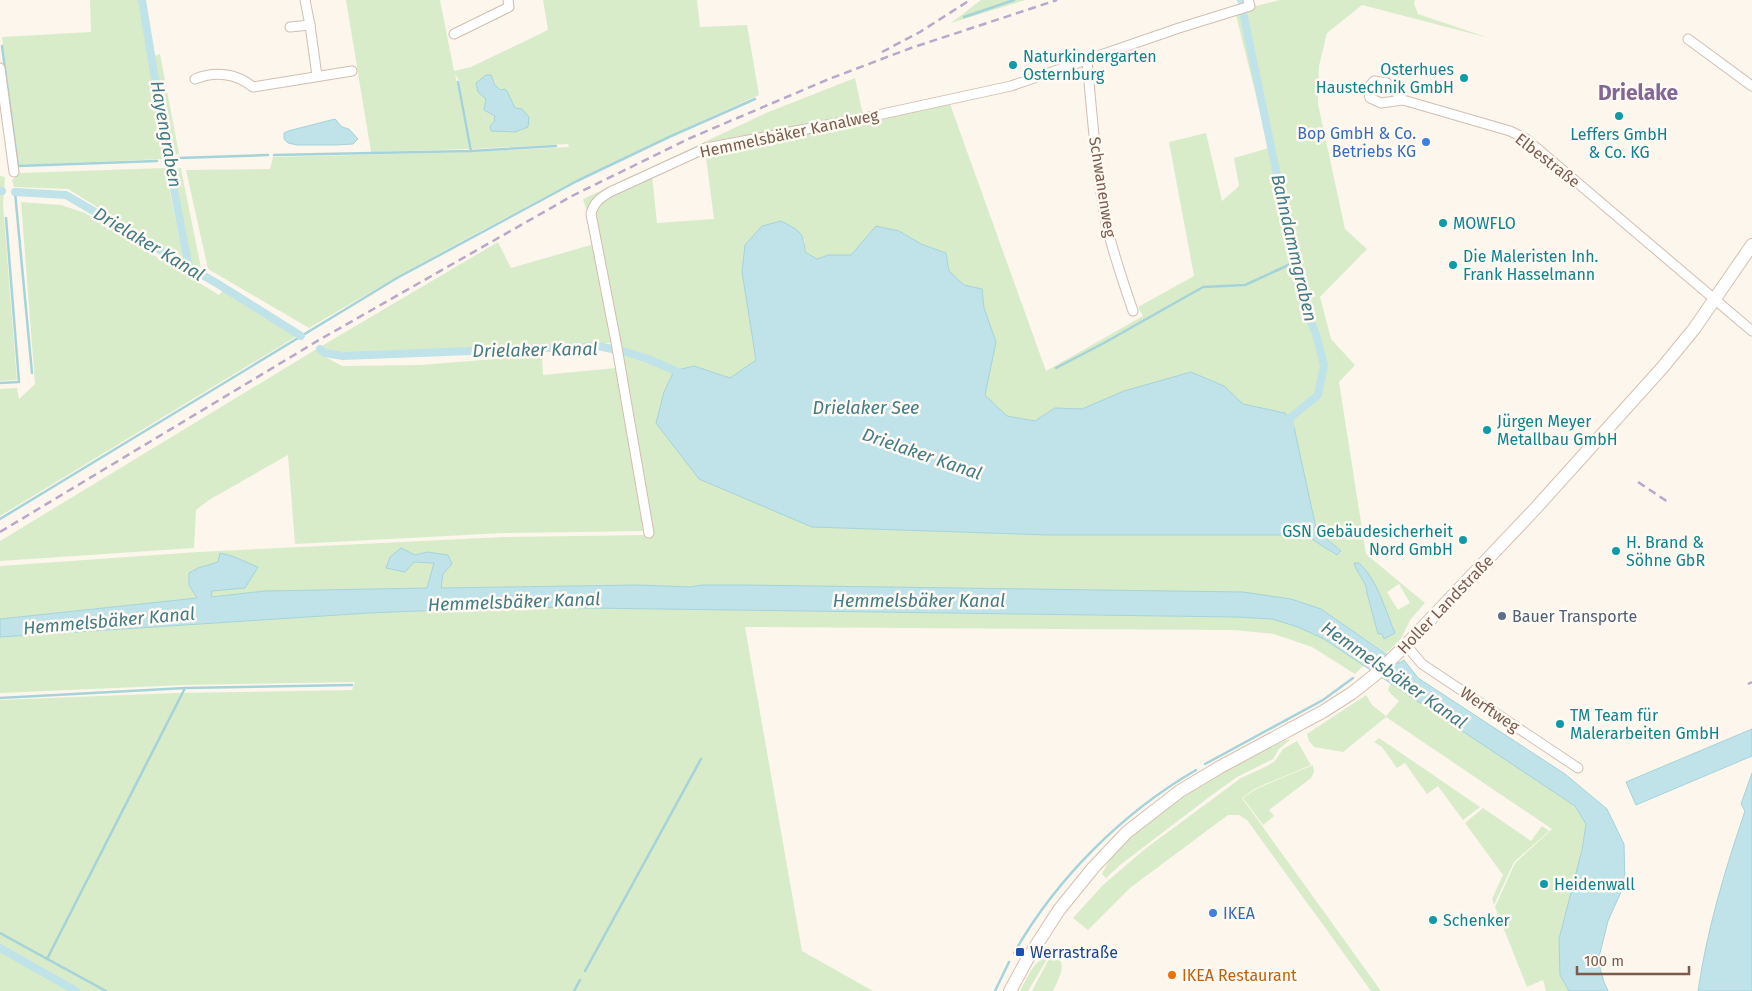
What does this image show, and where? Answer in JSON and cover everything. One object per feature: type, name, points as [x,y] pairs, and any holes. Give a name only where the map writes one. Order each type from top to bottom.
[{"type":"main road","name":"Holler Landstraße","points":[[1010,991],[1028,958],[1059,910],[1093,868],[1127,832],[1180,791],[1220,767],[1324,711],[1352,693],[1406,646],[1535,509],[1672,357],[1752,245]]},
{"type":"street","points":[[305,0],[317,76]]},
{"type":"street","points":[[454,34],[509,7],[508,0]]},
{"type":"street","name":"Hemmelsbäker Kanalweg","points":[[649,533],[616,342],[590,214],[598,199],[714,145],[836,123],[1011,86],[1185,26],[1250,6],[1248,0]]},
{"type":"street","points":[[290,27],[310,24]]},
{"type":"street","points":[[1688,39],[1752,86]]},
{"type":"street","name":"Schwanenweg","points":[[1087,60],[1096,156],[1106,223],[1116,264],[1132,311]]},
{"type":"street","points":[[0,68],[14,172]]},
{"type":"street","points":[[195,79],[213,74],[229,75],[244,80],[253,87],[352,71]]},
{"type":"street","name":"Elbestraße","points":[[1404,100],[1510,131],[1526,139],[1752,331]]},
{"type":"street","name":"Werftweg","points":[[1406,646],[1422,664],[1578,768]]},
{"type":"green space","points":[[90,0],[139,0],[145,26],[165,159],[19,165],[2,37],[91,32]]},
{"type":"green space","points":[[346,0],[440,0],[454,71],[471,67],[548,30],[543,0],[697,0],[700,27],[747,25],[759,95],[542,198],[441,252],[309,328],[208,269],[186,170],[270,169],[273,157],[472,152],[569,147],[568,144],[472,149],[459,81],[455,73],[470,149],[371,152]],"holes":[[[494,80],[499,88],[507,91],[515,109],[494,122],[495,116],[484,110],[486,99]]]},
{"type":"green space","points":[[981,0],[1025,0],[951,23]]},
{"type":"green space","points":[[1280,0],[1415,0],[1414,4],[1418,14],[1489,38],[1362,5],[1327,33],[1319,66],[1318,104],[1345,229],[1367,249],[1320,297],[1331,339],[1355,365],[1339,382],[1366,554],[1425,603],[1410,620],[1401,639],[1386,653],[1321,609],[1291,599],[702,585],[690,587],[639,585],[440,588],[443,574],[452,564],[428,552],[415,555],[401,549],[414,562],[434,563],[427,588],[265,591],[210,597],[212,591],[225,590],[258,567],[220,553],[218,562],[198,568],[189,585],[197,598],[0,619],[0,566],[198,552],[503,537],[648,535],[594,219],[599,202],[652,176],[657,223],[714,219],[705,150],[950,104],[1046,371],[1143,316],[1138,307],[1194,276],[1169,142],[1206,133],[1222,201],[1239,186],[1234,158],[1269,148],[1235,11]],"holes":[[[876,226],[899,231],[921,244],[946,253],[949,271],[964,285],[982,289],[984,308],[996,342],[985,395],[1007,416],[1035,421],[1055,408],[1082,409],[1124,391],[1191,372],[1224,386],[1243,404],[1285,413],[1290,418],[1294,427],[1316,528],[1341,552],[1337,555],[1313,540],[1309,535],[1048,535],[812,527],[694,366],[730,378],[756,360],[742,272],[805,239],[805,252],[817,259],[828,255],[851,255]],[[1374,583],[1394,633],[1384,639],[1382,634],[1378,634],[1367,593],[1367,586]],[[1399,584],[1410,603],[1398,610],[1387,592]]]},
{"type":"green space","points":[[160,54],[179,154],[170,156],[154,56]]},
{"type":"green space","points":[[855,78],[863,115],[712,141],[597,196],[587,212],[583,199],[766,113]]},
{"type":"green space","points":[[165,168],[184,261],[68,189],[14,187],[12,180],[20,173]]},
{"type":"green space","points":[[181,168],[201,268],[192,264],[172,169]]},
{"type":"green space","points":[[0,176],[5,177],[3,205],[17,380],[0,381]]},
{"type":"green space","points":[[21,202],[61,205],[85,213],[219,295],[223,290],[297,336],[0,516],[0,389],[17,388],[19,399],[35,384]]},
{"type":"green space","points":[[498,242],[511,268],[594,244],[611,343],[338,355],[324,351],[320,354],[342,366],[421,365],[542,355],[543,375],[616,368],[647,531],[503,533],[295,544],[288,455],[209,500],[196,510],[194,548],[0,561],[0,541],[325,344]]},
{"type":"green space","points":[[515,607],[1258,617],[1284,622],[1308,631],[1331,643],[1364,665],[1355,674],[1312,647],[1274,634],[1234,630],[745,627],[802,951],[873,991],[0,991],[0,700],[176,693],[352,690],[355,682],[184,685],[0,693],[0,637],[369,613]]},
{"type":"green space","points":[[1391,682],[1575,806],[1586,824],[1560,975],[1569,991],[1546,991],[1543,980],[1527,987],[1495,907],[1515,863],[1552,829],[1386,717],[1343,752],[1314,747],[1309,741],[1307,734],[1366,695],[1372,705],[1386,716],[1399,701],[1388,690]]},
{"type":"green space","points":[[1379,738],[1480,807],[1463,820],[1438,786],[1427,794],[1405,763],[1397,768],[1382,747],[1374,742]]},
{"type":"green space","points":[[1291,739],[1279,749],[1273,759],[1237,777],[1120,865],[1106,878],[1102,874],[1110,859],[1132,836],[1186,794],[1243,760]]},
{"type":"green space","points":[[1297,741],[1311,765],[1256,788],[1242,798],[1381,991],[1371,991],[1247,820],[1239,815],[1228,815],[1130,888],[1088,930],[1073,918],[1103,885],[1145,849],[1241,778],[1275,761],[1283,749]]},
{"type":"green space","points":[[1313,765],[1314,772],[1311,778],[1269,810],[1274,816],[1263,825],[1243,798],[1258,788]]},
{"type":"green space","points":[[1483,808],[1531,841],[1542,826],[1549,831],[1514,862],[1494,905],[1492,899],[1503,875],[1465,823]]},
{"type":"green space","points":[[1047,955],[1046,961],[1028,991],[1020,991],[1034,966]]},
{"type":"green space","points":[[1051,955],[1057,957],[1062,965],[1060,976],[1053,991],[1032,991]]},
{"type":"water","points":[[486,75],[491,75],[495,85],[500,90],[505,89],[507,91],[515,108],[522,109],[529,117],[528,127],[515,132],[491,131],[490,126],[494,122],[495,116],[484,110],[486,99],[478,92],[476,83]]},
{"type":"water","points":[[335,119],[342,127],[349,129],[358,139],[353,144],[297,145],[288,143],[284,139],[284,133],[288,131]]},
{"type":"water","name":"Drielaker See","points":[[781,221],[799,232],[803,240],[805,252],[817,259],[828,255],[851,255],[876,226],[899,231],[921,244],[946,253],[949,271],[964,285],[982,289],[984,308],[996,342],[985,395],[1007,416],[1035,421],[1055,408],[1082,409],[1124,391],[1191,372],[1224,386],[1243,404],[1285,413],[1290,418],[1294,427],[1316,528],[1341,551],[1337,555],[1313,540],[1309,535],[1048,535],[812,527],[699,479],[656,423],[664,392],[674,371],[694,366],[730,378],[756,360],[742,272],[745,245],[762,226]]},
{"type":"water","name":"Hemmelsbäker Kanal","points":[[401,548],[415,555],[427,552],[448,555],[452,564],[443,574],[441,588],[744,585],[1243,592],[1291,599],[1321,609],[1399,663],[1404,660],[1418,678],[1565,774],[1607,809],[1624,844],[1625,883],[1608,921],[1598,961],[1608,991],[1569,991],[1560,975],[1559,939],[1582,850],[1586,824],[1575,806],[1324,639],[1298,627],[1272,619],[515,607],[369,613],[0,637],[0,619],[197,598],[189,585],[189,573],[218,562],[220,553],[258,567],[245,588],[212,591],[211,597],[265,591],[427,588],[434,563],[414,562],[405,572],[386,568],[390,557]]},
{"type":"water","points":[[1354,563],[1359,563],[1366,570],[1384,605],[1395,633],[1384,639],[1382,634],[1378,634],[1367,589]]},
{"type":"water","points":[[1752,729],[1752,756],[1636,805],[1626,782]]},
{"type":"water","points":[[1752,773],[1752,991],[1698,991],[1712,922],[1745,811],[1741,804]]},
{"type":"waterway","name":"Hayengraben","points":[[142,0],[168,158],[189,268]]},
{"type":"waterway","points":[[964,17],[1014,0]]},
{"type":"waterway","name":"Bahndammgraben","points":[[1243,12],[1295,262],[1303,283],[1303,304],[1316,334],[1324,365],[1318,395],[1290,418],[1290,426]]},
{"type":"waterway","points":[[2,46],[18,166],[157,161]]},
{"type":"waterway","points":[[458,82],[471,151]]},
{"type":"waterway","points":[[0,519],[397,278],[577,181],[755,99]]},
{"type":"waterway","points":[[274,155],[471,151],[556,146]]},
{"type":"waterway","points":[[178,158],[268,155]]},
{"type":"waterway","points":[[15,192],[32,373]]},
{"type":"waterway","name":"Drielaker Kanal","points":[[15,192],[66,195],[218,284],[301,336]]},
{"type":"waterway","points":[[0,383],[19,382],[6,218]]},
{"type":"waterway","points":[[1056,368],[1203,287],[1245,285],[1295,262]]},
{"type":"waterway","name":"Drielaker Kanal","points":[[320,349],[325,353],[343,356],[598,346],[648,359],[683,374]]},
{"type":"waterway","points":[[1205,764],[1323,700],[1353,678]]},
{"type":"waterway","points":[[0,698],[185,688],[352,685]]},
{"type":"waterway","points":[[47,959],[185,688]]},
{"type":"waterway","points":[[585,971],[701,759]]},
{"type":"waterway","points":[[1014,953],[1050,899],[1093,850],[1142,806],[1196,770]]},
{"type":"waterway","points":[[0,933],[106,991]]},
{"type":"waterway","points":[[0,948],[76,991]]},
{"type":"waterway","points":[[995,991],[1009,962]]},
{"type":"waterway","points":[[574,991],[580,980]]},
{"type":"railway","points":[[882,52],[920,32],[970,0]]},
{"type":"railway","points":[[0,532],[319,340],[572,196],[688,139],[829,79],[911,48],[1057,0]]},
{"type":"railway","points":[[1638,482],[1668,502]]},
{"type":"railway","points":[[1748,684],[1752,682]]},
{"type":"place","name":"Naturkindergarten Osternburg","points":[[1013,65]]},
{"type":"place","name":"Osterhues Haustechnik GmbH","points":[[1464,78]]},
{"type":"place","name":"Leffers GmbH & Co. KG","points":[[1619,116]]},
{"type":"place","name":"Bop GmbH & Co. Betriebs KG","points":[[1426,142]]},
{"type":"place","name":"MOWFLO","points":[[1443,223]]},
{"type":"place","name":"Die Maleristen Inh. Frank Hasselmann","points":[[1453,265]]},
{"type":"place","name":"Jürgen Meyer Metallbau GmbH","points":[[1487,430]]},
{"type":"place","name":"GSN Gebäudesicherheit Nord GmbH","points":[[1463,540]]},
{"type":"place","name":"H. Brand & Söhne GbR","points":[[1616,551]]},
{"type":"place","name":"Bauer Transporte","points":[[1502,616]]},
{"type":"place","name":"TM Team für Malerarbeiten GmbH","points":[[1560,724]]},
{"type":"place","name":"Heidenwall","points":[[1544,884]]},
{"type":"place","name":"IKEA","points":[[1213,913]]},
{"type":"place","name":"Schenker","points":[[1433,920]]},
{"type":"place","name":"Werrastraße","points":[[1020,952]]},
{"type":"place","name":"IKEA Restaurant","points":[[1172,975]]},
{"type":"district","name":"Drielake","points":[[1638,93]]}]
